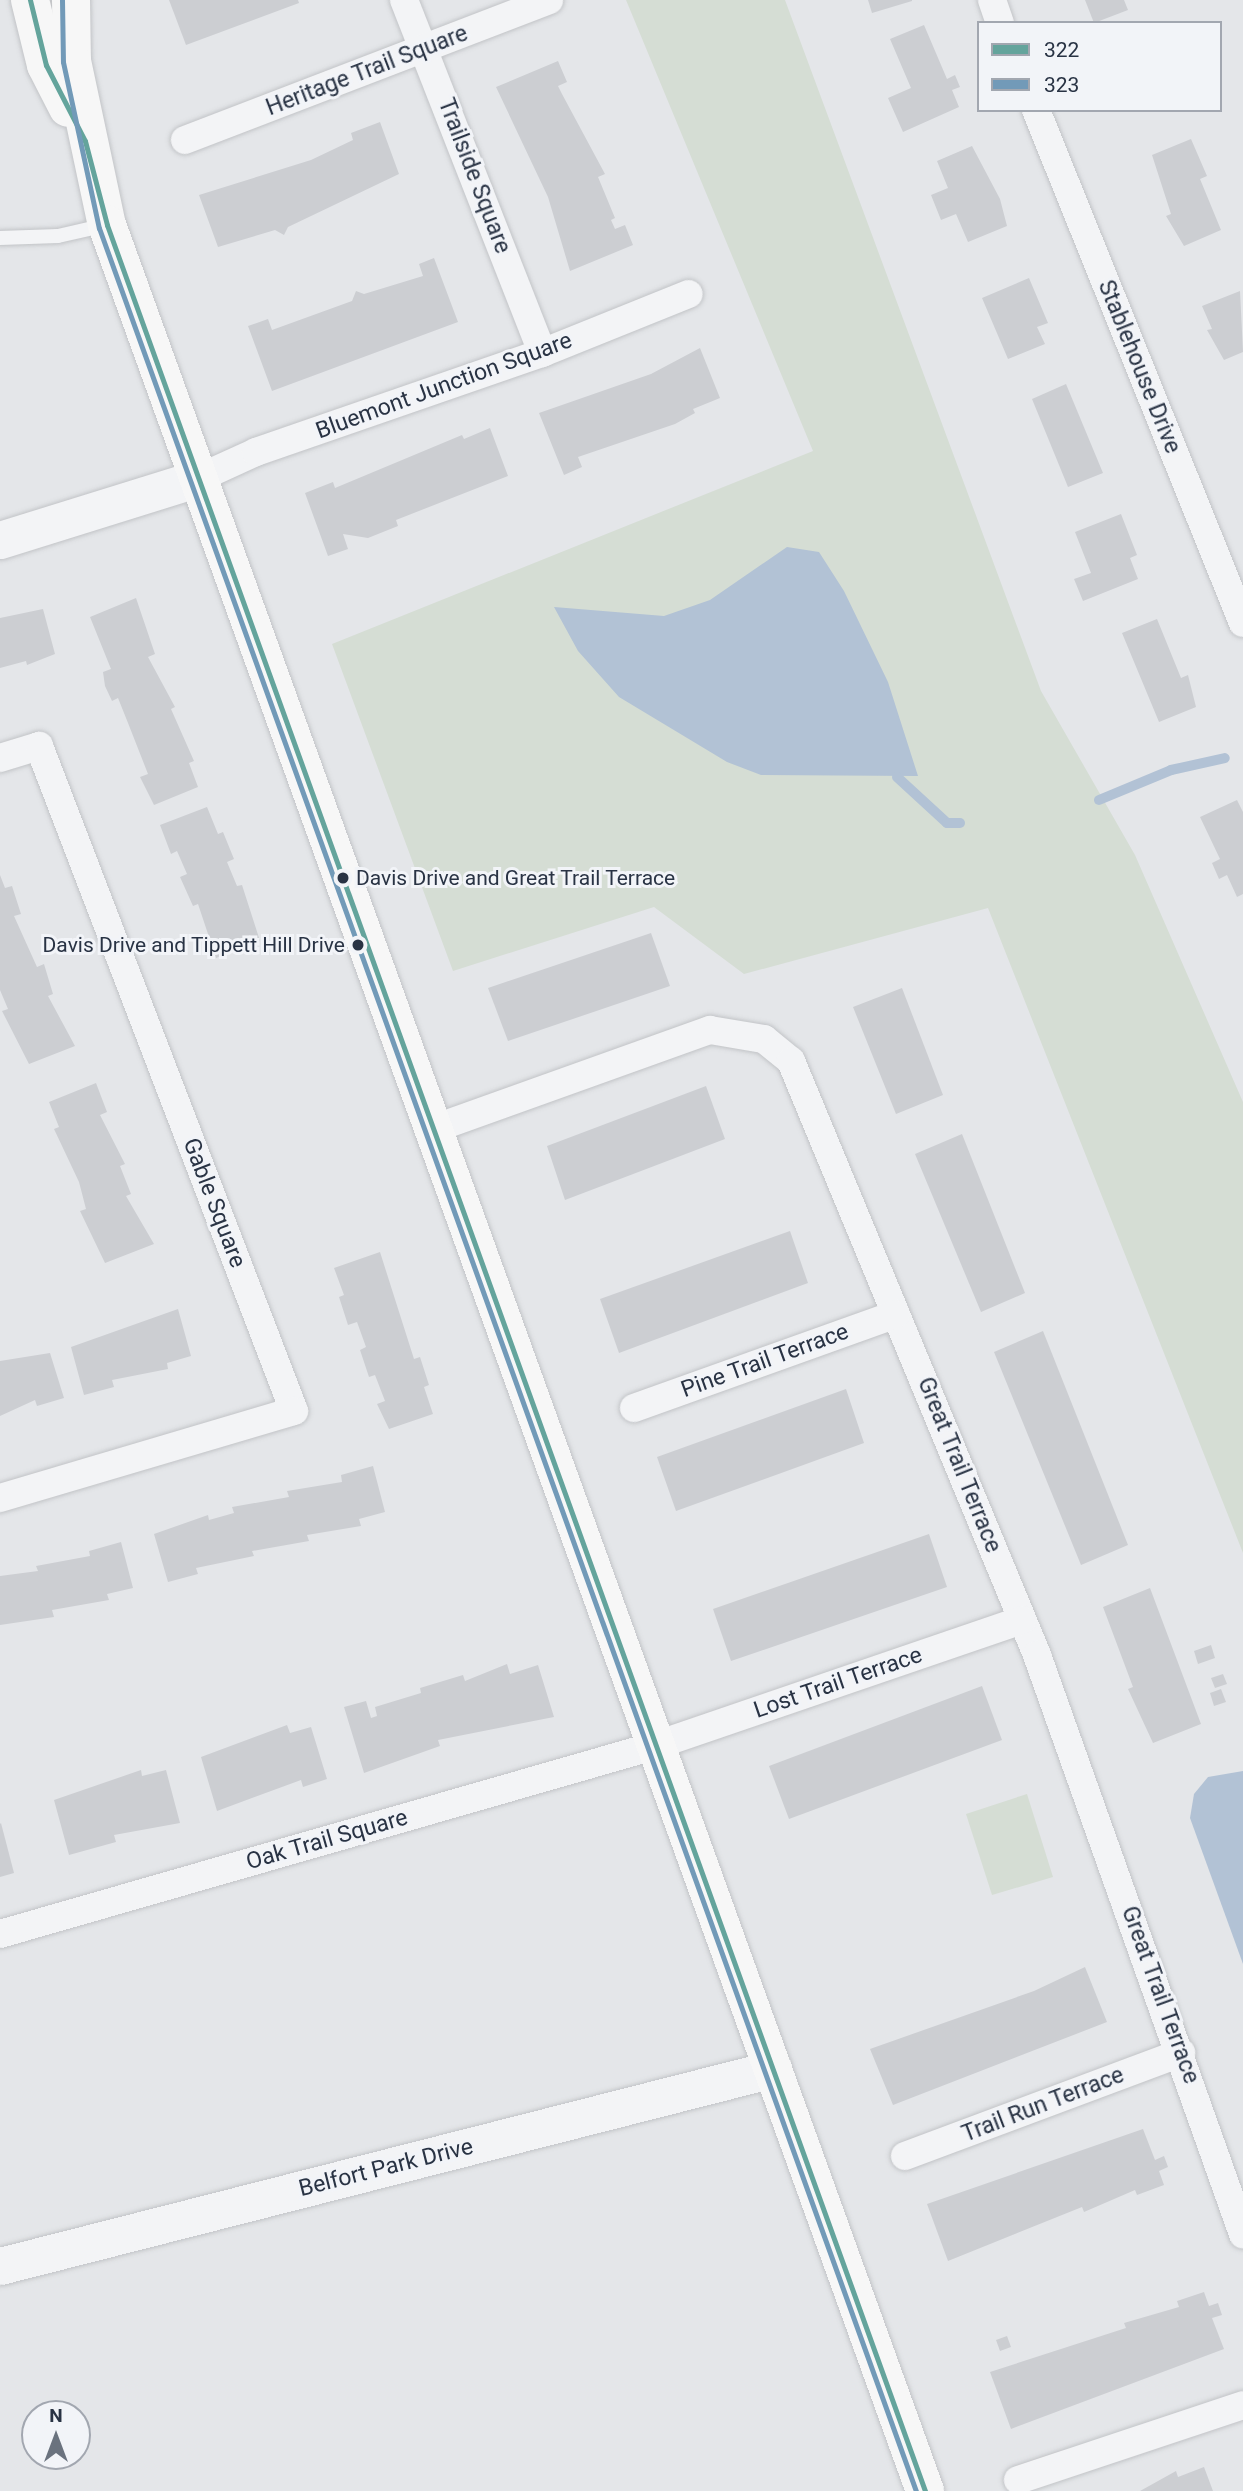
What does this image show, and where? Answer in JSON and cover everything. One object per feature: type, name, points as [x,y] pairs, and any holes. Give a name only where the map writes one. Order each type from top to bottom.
[{"type":"main road","points":[[30,0],[46,65],[85,141]]},
{"type":"main road","points":[[71,0],[72,61],[85,141],[107,225],[436,1128],[654,1746],[925,2491]]},
{"type":"street","name":"Trailside Square","points":[[404,0],[542,353]]},
{"type":"street","name":"Heritage Trail Square","points":[[185,140],[425,50],[549,0]]},
{"type":"street","points":[[992,0],[999,21]]},
{"type":"street","name":"Stablehouse Drive","points":[[1037,112],[1243,623]]},
{"type":"street","name":"Bluemont Junction Square","points":[[199,478],[256,452],[542,353],[689,294]]},
{"type":"street","points":[[0,540],[199,478]]},
{"type":"street","name":"Gable Square","points":[[0,758],[40,746],[294,1411],[0,1498]]},
{"type":"street","name":"Great Trail Terrace","points":[[436,1128],[710,1030],[764,1039],[791,1061],[1022,1620],[1181,2053],[1243,2234]]},
{"type":"street","name":"Pine Trail Terrace","points":[[634,1408],[896,1314]]},
{"type":"street","name":"Lost Trail Terrace","points":[[654,1746],[1022,1620]]},
{"type":"street","name":"Oak Trail Square","points":[[0,1934],[654,1746]]},
{"type":"street","name":"Trail Run Terrace","points":[[905,2157],[1181,2053]]},
{"type":"street","name":"Belfort Park Drive","points":[[0,2266],[773,2069]]},
{"type":"street","points":[[1018,2480],[1243,2405]]},
{"type":"lane","points":[[0,239],[58,236],[107,225]]},
{"type":"shaded area","points":[[626,0],[785,0],[1041,691],[1135,855],[1243,1102],[1243,1553],[988,908],[744,974],[654,907],[453,971],[332,644],[813,451]]},
{"type":"shaded area","points":[[1027,1794],[1053,1877],[992,1895],[966,1814]]},
{"type":"water","points":[[787,547],[819,552],[844,591],[888,682],[918,776],[761,775],[727,762],[619,697],[578,651],[554,607],[664,616],[710,600]]},
{"type":"water","points":[[1243,1771],[1243,1964],[1190,1818],[1194,1794],[1208,1777]]},
{"type":"building","points":[[169,0],[298,0],[299,3],[186,45]]},
{"type":"building","points":[[868,0],[912,0],[912,1],[872,13]]},
{"type":"building","points":[[1085,0],[1124,0],[1128,10],[1093,21]]},
{"type":"building","points":[[924,25],[947,79],[955,75],[960,87],[952,90],[959,107],[903,132],[888,98],[911,88],[890,39]]},
{"type":"building","points":[[558,61],[567,82],[558,86],[605,174],[598,177],[615,218],[611,220],[615,229],[625,225],[633,245],[570,271],[548,197],[496,87]]},
{"type":"building","points":[[380,122],[399,174],[288,227],[284,235],[275,230],[218,247],[199,195],[311,160],[353,140],[351,133]]},
{"type":"building","points":[[1191,139],[1207,176],[1200,179],[1221,230],[1184,246],[1166,216],[1171,214],[1152,155]]},
{"type":"building","points":[[972,146],[1000,199],[1007,226],[968,242],[956,214],[941,220],[931,195],[948,188],[937,161]]},
{"type":"building","points":[[434,258],[458,322],[272,391],[248,326],[268,319],[272,330],[352,301],[356,291],[364,294],[423,276],[419,264]]},
{"type":"building","points":[[1029,278],[1048,323],[1037,327],[1045,344],[1008,359],[982,298]]},
{"type":"building","points":[[1240,291],[1243,352],[1224,360],[1207,330],[1212,329],[1202,306]]},
{"type":"building","points":[[700,348],[720,398],[693,409],[695,413],[675,424],[578,457],[582,467],[564,475],[539,413],[651,374]]},
{"type":"building","points":[[1066,384],[1103,473],[1068,487],[1032,399]]},
{"type":"building","points":[[490,428],[508,476],[396,520],[398,526],[368,538],[343,534],[348,549],[328,556],[305,493],[333,482],[335,488],[462,435],[464,439]]},
{"type":"building","points":[[1121,514],[1137,555],[1130,558],[1138,579],[1083,601],[1074,579],[1091,573],[1075,532]]},
{"type":"building","points":[[136,598],[155,654],[148,657],[175,707],[171,709],[194,761],[189,763],[198,787],[154,805],[140,777],[148,774],[118,698],[112,701],[105,686],[103,672],[111,669],[90,617]]},
{"type":"building","points":[[43,609],[55,654],[27,665],[26,661],[0,668],[0,618]]},
{"type":"building","points":[[1157,619],[1181,678],[1188,675],[1196,707],[1159,722],[1122,633]]},
{"type":"building","points":[[1237,800],[1243,812],[1243,894],[1237,897],[1227,875],[1219,879],[1212,863],[1220,859],[1200,817]]},
{"type":"building","points":[[207,807],[218,834],[223,832],[234,859],[227,862],[237,886],[242,885],[260,941],[216,958],[198,904],[193,906],[180,877],[187,874],[177,851],[171,854],[160,825]]},
{"type":"building","points":[[0,875],[5,888],[12,886],[21,914],[14,916],[37,967],[44,964],[53,994],[48,996],[75,1046],[29,1064],[2,1011],[8,1009],[0,990]]},
{"type":"building","points":[[651,933],[670,986],[508,1041],[488,988]]},
{"type":"building","points":[[902,988],[943,1095],[896,1114],[853,1007]]},
{"type":"building","points":[[96,1083],[107,1112],[100,1115],[125,1164],[120,1166],[131,1194],[126,1196],[154,1244],[105,1263],[80,1211],[86,1209],[79,1182],[54,1129],[59,1127],[49,1102]]},
{"type":"building","points":[[706,1086],[725,1139],[565,1200],[547,1146]]},
{"type":"building","points":[[962,1134],[1025,1293],[981,1312],[915,1154]]},
{"type":"building","points":[[790,1231],[808,1283],[619,1353],[600,1299]]},
{"type":"building","points":[[380,1252],[414,1359],[420,1357],[429,1385],[424,1387],[433,1414],[389,1429],[377,1404],[385,1401],[375,1375],[369,1377],[360,1350],[366,1347],[357,1322],[348,1325],[339,1297],[344,1295],[334,1268]]},
{"type":"building","points":[[178,1309],[191,1356],[167,1363],[168,1369],[112,1380],[114,1387],[84,1395],[71,1347]]},
{"type":"building","points":[[1043,1331],[1128,1545],[1081,1565],[994,1352]]},
{"type":"building","points":[[50,1353],[64,1398],[37,1406],[35,1400],[0,1416],[0,1361]]},
{"type":"building","points":[[846,1389],[864,1443],[676,1511],[657,1457]]},
{"type":"building","points":[[373,1466],[385,1512],[359,1519],[361,1526],[307,1535],[309,1541],[252,1551],[254,1556],[196,1568],[198,1574],[168,1582],[154,1534],[208,1515],[209,1520],[234,1513],[232,1507],[289,1497],[287,1491],[342,1482],[341,1475]]},
{"type":"building","points":[[929,1534],[947,1587],[731,1661],[713,1609]]},
{"type":"building","points":[[121,1542],[133,1588],[107,1594],[109,1600],[52,1610],[54,1617],[0,1625],[0,1576],[38,1571],[36,1566],[90,1556],[89,1551]]},
{"type":"building","points":[[1150,1588],[1201,1724],[1153,1743],[1128,1689],[1133,1687],[1103,1607]]},
{"type":"building","points":[[1211,1645],[1215,1658],[1198,1664],[1194,1651]]},
{"type":"building","points":[[507,1664],[510,1674],[538,1665],[554,1717],[438,1740],[440,1746],[364,1773],[344,1707],[366,1701],[371,1718],[377,1716],[375,1707],[421,1693],[420,1688],[463,1675],[465,1681]]},
{"type":"building","points":[[1223,1674],[1227,1684],[1215,1688],[1211,1678]]},
{"type":"building","points":[[982,1686],[1002,1740],[789,1819],[769,1766]]},
{"type":"building","points":[[1221,1689],[1226,1702],[1214,1706],[1210,1693]]},
{"type":"building","points":[[287,1725],[290,1733],[311,1727],[327,1779],[303,1787],[301,1780],[217,1811],[201,1757]]},
{"type":"building","points":[[141,1770],[142,1776],[166,1770],[180,1823],[114,1835],[116,1842],[69,1855],[54,1800]]},
{"type":"building","points":[[0,1824],[14,1873],[0,1877]]},
{"type":"building","points":[[1085,1967],[1107,2022],[893,2105],[870,2049],[1034,1991]]},
{"type":"building","points":[[1143,2129],[1155,2160],[1164,2156],[1168,2167],[1159,2171],[1164,2185],[1137,2195],[1135,2190],[1084,2212],[1082,2207],[948,2261],[927,2204]]},
{"type":"building","points":[[1204,2292],[1209,2306],[1218,2303],[1222,2315],[1212,2318],[1224,2349],[1011,2429],[990,2372],[1126,2328],[1124,2323],[1179,2307],[1177,2301]]},
{"type":"building","points":[[1007,2336],[1011,2347],[1000,2351],[996,2340]]},
{"type":"building","points":[[1204,2467],[1213,2491],[1140,2491],[1176,2471],[1178,2477]]},
{"type":"waterway","points":[[1099,800],[1171,770],[1225,758]]},
{"type":"waterway","points":[[897,777],[947,823],[960,823]]},
{"type":"transit line","name":"322","points":[[30,0],[46,65],[85,141],[107,225],[925,2491]]},
{"type":"transit line","name":"323","points":[[62,0],[63,62],[99,228],[916,2491]]},
{"type":"place","name":"Davis Drive and Great Trail Terrace","points":[[343,878]]},
{"type":"place","name":"Davis Drive and Tippett Hill Drive","points":[[358,945]]}]
